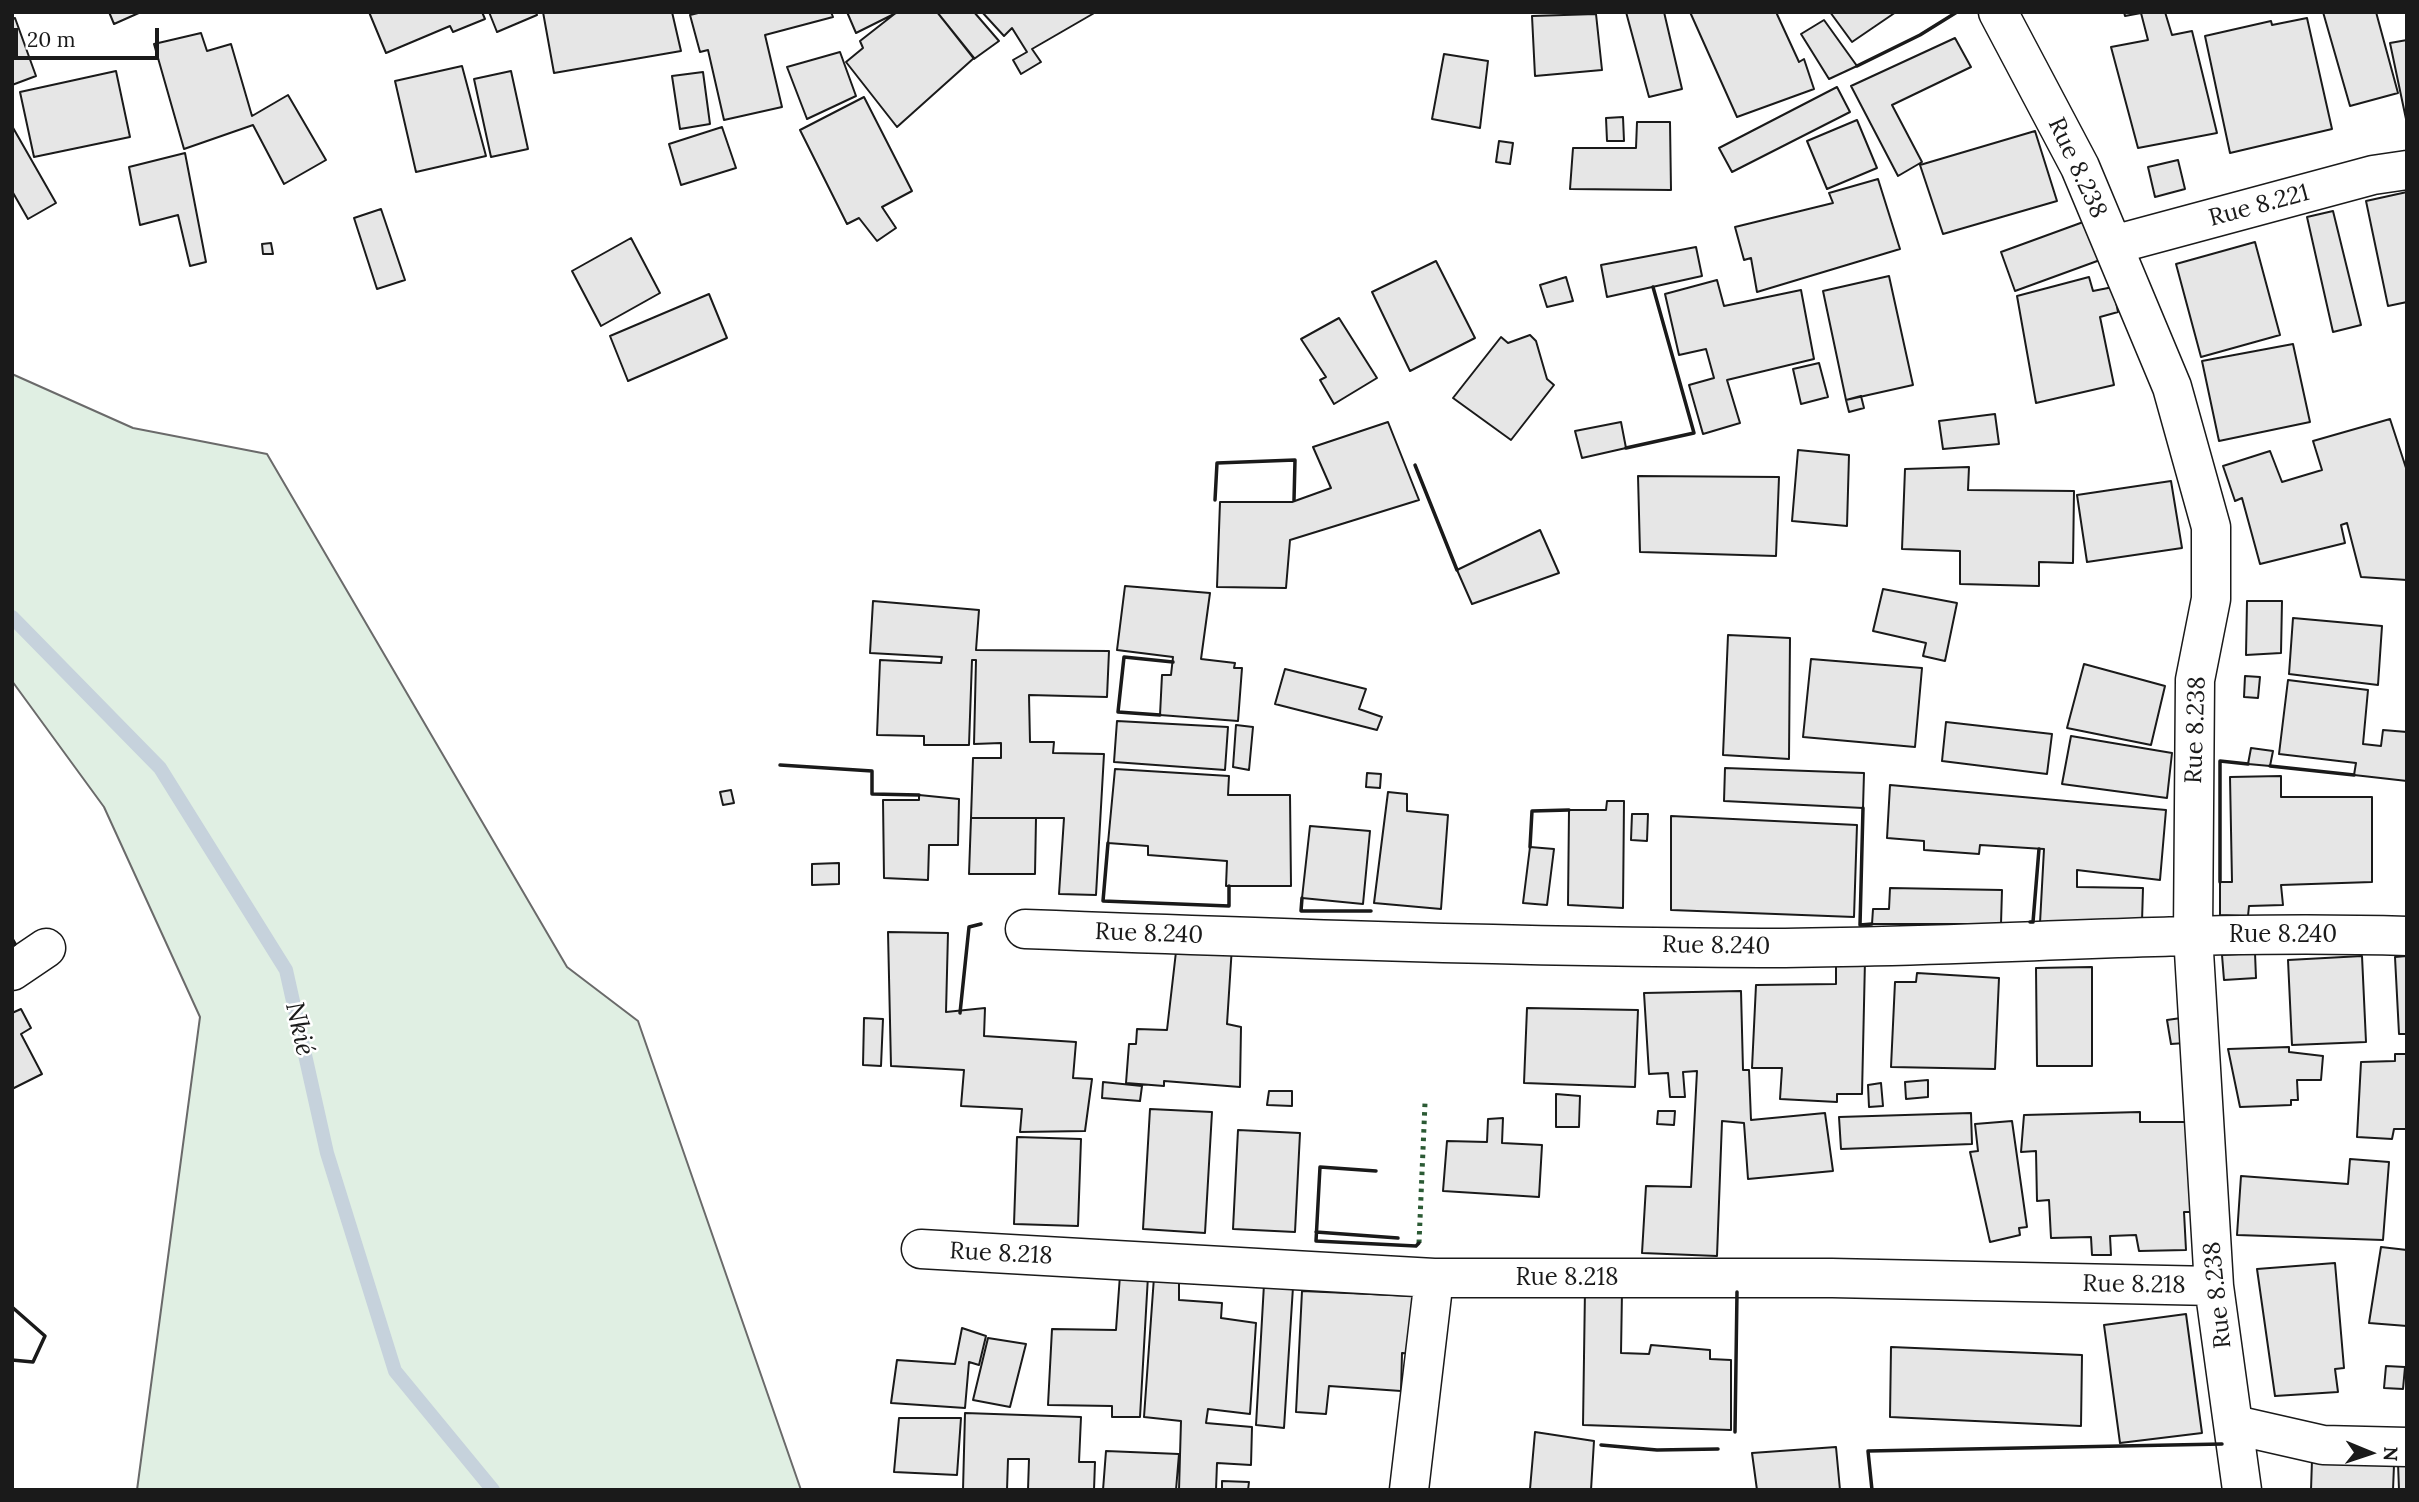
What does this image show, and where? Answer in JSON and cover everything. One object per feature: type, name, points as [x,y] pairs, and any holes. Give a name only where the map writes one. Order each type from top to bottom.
[{"type":"street","name":"Rue 8.238","points":[[1998,12],[2080,167],[2172,387],[2211,527],[2211,599],[2195,680],[2193,935],[2214,1286],[2242,1490]]},
{"type":"street","name":"Rue 8.221","points":[[2113,245],[2373,175],[2407,170]]},
{"type":"street","name":"Rue 8.240","points":[[1025,929],[1311,939],[1763,948],[2193,935],[2407,936]]},
{"type":"street","points":[[12,971],[46,948]]},
{"type":"street","name":"Rue 8.218","points":[[921,1249],[1434,1278],[1832,1278],[2214,1286]]},
{"type":"street","points":[[1409,1490],[1434,1278]]},
{"type":"street","points":[[2235,1425],[2323,1446],[2407,1447]]},
{"type":"green space","points":[[12,374],[133,428],[267,454],[567,967],[638,1021],[801,1490],[137,1490],[200,1017],[104,807],[12,681]]},
{"type":"building","points":[[109,12],[141,12],[114,24]]},
{"type":"building","points":[[369,12],[482,12],[485,19],[453,32],[450,26],[386,53]]},
{"type":"building","points":[[489,12],[536,12],[537,15],[497,32]]},
{"type":"building","points":[[543,12],[672,12],[681,51],[554,73]]},
{"type":"building","points":[[702,12],[831,12],[833,17],[765,35],[782,107],[724,120],[708,50],[700,52],[690,15]]},
{"type":"building","points":[[847,12],[898,12],[856,33]]},
{"type":"building","points":[[897,12],[937,12],[974,58],[897,127],[846,62],[863,48],[860,41]]},
{"type":"building","points":[[937,12],[974,12],[999,41],[974,59]]},
{"type":"building","points":[[982,12],[1096,12],[1032,49],[1041,62],[1021,74],[1013,60],[1027,52],[1012,28],[1004,36]]},
{"type":"building","points":[[1626,12],[1664,12],[1682,89],[1649,97]]},
{"type":"building","points":[[1690,12],[1776,12],[1799,62],[1804,59],[1814,89],[1737,117]]},
{"type":"building","points":[[1830,12],[1896,12],[1852,42]]},
{"type":"building","points":[[2124,12],[2165,12],[2172,35],[2192,31],[2217,133],[2138,148],[2111,47],[2148,40],[2141,13],[2125,16]]},
{"type":"building","points":[[2323,12],[2376,12],[2398,93],[2350,106]]},
{"type":"building","points":[[1596,14],[1602,70],[1535,76],[1532,16]]},
{"type":"building","points":[[15,18],[36,76],[12,85],[12,19]]},
{"type":"building","points":[[2307,18],[2332,129],[2230,153],[2205,36],[2271,21],[2272,25]]},
{"type":"building","points":[[1824,20],[1857,66],[1829,79],[1801,34]]},
{"type":"building","points":[[201,33],[207,51],[231,44],[252,116],[288,95],[326,160],[284,184],[253,125],[184,149],[154,44]]},
{"type":"building","points":[[1955,38],[1971,67],[1892,105],[1922,162],[1898,176],[1851,86]]},
{"type":"building","points":[[2407,40],[2407,119],[2406,119],[2390,43]]},
{"type":"building","points":[[840,52],[856,96],[807,119],[787,67]]},
{"type":"building","points":[[1444,54],[1488,61],[1480,128],[1432,119]]},
{"type":"building","points":[[462,66],[486,156],[416,172],[395,81]]},
{"type":"building","points":[[116,71],[130,137],[34,157],[20,92]]},
{"type":"building","points":[[511,71],[528,149],[491,157],[474,79]]},
{"type":"building","points":[[703,72],[710,124],[680,129],[672,76]]},
{"type":"building","points":[[1837,87],[1850,112],[1732,172],[1719,148]]},
{"type":"building","points":[[864,97],[912,191],[882,207],[896,228],[877,241],[859,218],[847,224],[800,130]]},
{"type":"building","points":[[1623,117],[1624,141],[1607,141],[1606,118]]},
{"type":"building","points":[[1857,120],[1877,168],[1827,189],[1807,141]]},
{"type":"building","points":[[1637,122],[1670,122],[1671,190],[1570,189],[1573,148],[1636,148]]},
{"type":"building","points":[[12,126],[56,203],[28,219],[12,191]]},
{"type":"building","points":[[722,127],[736,168],[681,185],[669,144]]},
{"type":"building","points":[[2035,131],[2057,201],[1943,234],[1920,165]]},
{"type":"building","points":[[1499,141],[1513,143],[1510,164],[1496,162]]},
{"type":"building","points":[[185,153],[206,262],[190,266],[178,215],[140,225],[129,167]]},
{"type":"building","points":[[2178,160],[2185,189],[2155,197],[2148,167]]},
{"type":"building","points":[[1878,179],[1900,249],[1757,292],[1751,258],[1744,260],[1735,227],[1833,203],[1829,193]]},
{"type":"building","points":[[2407,192],[2407,302],[2388,306],[2366,201]]},
{"type":"building","points":[[381,209],[405,280],[377,289],[354,218]]},
{"type":"building","points":[[2333,211],[2361,325],[2333,332],[2307,217]]},
{"type":"building","points":[[2086,221],[2100,260],[2015,291],[2001,252]]},
{"type":"building","points":[[631,238],[660,293],[601,326],[572,271]]},
{"type":"building","points":[[2255,242],[2280,335],[2201,357],[2176,264]]},
{"type":"building","points":[[271,243],[273,254],[263,254],[262,244]]},
{"type":"building","points":[[1696,247],[1702,276],[1607,297],[1601,265]]},
{"type":"building","points":[[1436,261],[1475,338],[1410,371],[1372,292]]},
{"type":"building","points":[[1889,276],[1913,385],[1846,400],[1823,291]]},
{"type":"building","points":[[1566,277],[1573,301],[1547,307],[1540,285]]},
{"type":"building","points":[[2089,277],[2093,291],[2113,287],[2118,312],[2100,317],[2114,385],[2036,403],[2017,296]]},
{"type":"building","points":[[1717,280],[1724,306],[1801,290],[1814,359],[1727,380],[1740,423],[1703,434],[1689,385],[1714,378],[1706,349],[1679,355],[1665,294]]},
{"type":"building","points":[[709,294],[727,338],[628,381],[610,336]]},
{"type":"building","points":[[1339,318],[1377,378],[1334,404],[1320,380],[1326,377],[1301,339]]},
{"type":"building","points":[[1530,335],[1536,341],[1547,379],[1554,385],[1511,440],[1453,398],[1501,337],[1508,343]]},
{"type":"building","points":[[2293,344],[2310,422],[2219,441],[2202,361]]},
{"type":"building","points":[[1819,363],[1828,397],[1801,404],[1793,369]]},
{"type":"building","points":[[1861,396],[1864,408],[1849,412],[1846,400]]},
{"type":"building","points":[[1995,414],[1999,444],[1943,449],[1939,421]]},
{"type":"building","points":[[2390,419],[2407,471],[2407,580],[2361,577],[2347,523],[2341,525],[2345,543],[2260,564],[2242,498],[2235,501],[2223,466],[2270,451],[2282,482],[2322,470],[2313,441]]},
{"type":"building","points":[[1388,422],[1419,500],[1290,540],[1286,588],[1217,587],[1220,502],[1292,502],[1331,488],[1313,447]]},
{"type":"building","points":[[1621,422],[1626,448],[1582,458],[1575,431]]},
{"type":"building","points":[[1798,450],[1849,455],[1847,526],[1792,521]]},
{"type":"building","points":[[1969,467],[1968,490],[2074,491],[2073,563],[2039,562],[2039,586],[1960,584],[1960,551],[1902,549],[1905,469]]},
{"type":"building","points":[[1638,476],[1779,477],[1776,556],[1640,552]]},
{"type":"building","points":[[2171,481],[2182,548],[2087,562],[2077,495]]},
{"type":"building","points":[[1540,530],[1559,573],[1472,604],[1457,570]]},
{"type":"building","points":[[1125,586],[1210,593],[1201,659],[1235,663],[1234,668],[1242,668],[1238,721],[1160,715],[1162,675],[1171,675],[1173,657],[1117,650]]},
{"type":"building","points":[[1883,589],[1957,603],[1945,661],[1923,656],[1926,643],[1873,631]]},
{"type":"building","points":[[873,601],[979,610],[976,650],[1109,651],[1107,697],[1029,695],[1030,742],[1054,742],[1053,753],[1104,754],[1096,895],[1059,894],[1064,818],[971,818],[973,758],[1001,758],[1001,743],[974,744],[976,660],[972,660],[969,745],[924,745],[924,736],[877,735],[880,660],[941,663],[942,657],[870,653]]},
{"type":"building","points":[[2247,601],[2282,601],[2281,653],[2246,655]]},
{"type":"building","points":[[2293,618],[2382,626],[2378,685],[2289,674]]},
{"type":"building","points":[[1728,635],[1790,638],[1789,759],[1723,755]]},
{"type":"building","points":[[1811,659],[1922,668],[1915,747],[1803,737]]},
{"type":"building","points":[[2084,664],[2165,686],[2151,745],[2067,728]]},
{"type":"building","points":[[1285,669],[1366,689],[1359,709],[1382,717],[1377,730],[1275,704]]},
{"type":"building","points":[[2245,676],[2260,677],[2258,698],[2244,697]]},
{"type":"building","points":[[2288,680],[2368,690],[2363,744],[2381,746],[2383,730],[2407,732],[2407,781],[2354,775],[2356,763],[2279,754]]},
{"type":"building","points":[[1117,721],[1228,727],[1225,770],[1114,762]]},
{"type":"building","points":[[1946,722],[2052,734],[2047,774],[1942,761]]},
{"type":"building","points":[[1236,725],[1253,727],[1249,770],[1233,767]]},
{"type":"building","points":[[2071,736],[2172,753],[2167,798],[2062,784]]},
{"type":"building","points":[[2251,748],[2273,751],[2270,766],[2248,764]]},
{"type":"building","points":[[1725,768],[1864,773],[1863,808],[1724,801]]},
{"type":"building","points":[[1115,769],[1229,776],[1228,795],[1290,795],[1291,886],[1226,886],[1227,861],[1148,855],[1148,846],[1108,843]]},
{"type":"building","points":[[1367,773],[1381,774],[1380,788],[1366,787]]},
{"type":"building","points":[[2281,776],[2281,797],[2372,797],[2372,882],[2281,885],[2283,905],[2249,906],[2248,916],[2220,915],[2220,882],[2232,882],[2230,777]]},
{"type":"building","points":[[1890,785],[2166,810],[2160,880],[2077,870],[2077,887],[2143,888],[2142,922],[2040,923],[2044,849],[1980,845],[1979,854],[1924,850],[1924,841],[1887,838]]},
{"type":"building","points":[[731,790],[734,803],[723,805],[720,792]]},
{"type":"building","points":[[1388,792],[1407,794],[1407,811],[1448,815],[1441,909],[1374,903]]},
{"type":"building","points":[[919,795],[959,799],[958,845],[929,845],[928,880],[884,878],[883,800],[919,800]]},
{"type":"building","points":[[1607,801],[1624,801],[1623,908],[1568,905],[1569,810],[1606,810]]},
{"type":"building","points":[[1632,814],[1648,814],[1647,841],[1631,840]]},
{"type":"building","points":[[1671,816],[1857,825],[1854,917],[1671,910]]},
{"type":"building","points":[[971,818],[1036,818],[1035,874],[969,874]]},
{"type":"building","points":[[1310,826],[1370,831],[1363,904],[1302,898]]},
{"type":"building","points":[[1530,847],[1554,849],[1547,905],[1523,903]]},
{"type":"building","points":[[839,863],[839,884],[812,885],[812,864]]},
{"type":"building","points":[[1890,888],[2002,890],[2001,924],[1872,924],[1873,909],[1889,909]]},
{"type":"building","points":[[888,932],[948,933],[946,1012],[985,1008],[984,1036],[1076,1042],[1073,1078],[1092,1079],[1085,1131],[1020,1132],[1022,1109],[961,1106],[964,1070],[891,1066]]},
{"type":"building","points":[[1177,943],[1232,946],[1227,1024],[1241,1027],[1240,1087],[1164,1081],[1164,1086],[1126,1083],[1129,1044],[1136,1044],[1137,1029],[1167,1030]]},
{"type":"building","points":[[2255,953],[2256,978],[2224,980],[2222,955]]},
{"type":"building","points":[[2362,956],[2366,1042],[2292,1045],[2288,960]]},
{"type":"building","points":[[2407,956],[2407,1034],[2399,1034],[2395,957]]},
{"type":"building","points":[[1836,959],[1865,960],[1862,1094],[1837,1094],[1837,1102],[1780,1099],[1782,1068],[1752,1068],[1756,985],[1836,984]]},
{"type":"building","points":[[2092,967],[2092,1066],[2037,1066],[2036,968]]},
{"type":"building","points":[[1917,973],[1999,978],[1995,1069],[1891,1067],[1895,982],[1916,982]]},
{"type":"building","points":[[1741,991],[1743,1070],[1749,1070],[1751,1120],[1825,1113],[1833,1171],[1748,1179],[1744,1123],[1722,1121],[1717,1256],[1642,1253],[1646,1186],[1691,1187],[1697,1071],[1683,1072],[1685,1097],[1670,1097],[1668,1073],[1649,1074],[1644,993]]},
{"type":"building","points":[[1527,1008],[1638,1010],[1635,1087],[1524,1083]]},
{"type":"building","points":[[21,1009],[31,1028],[21,1034],[42,1074],[12,1089],[12,1013]]},
{"type":"building","points":[[864,1018],[883,1019],[881,1066],[863,1065]]},
{"type":"building","points":[[2181,1018],[2185,1043],[2171,1044],[2167,1020]]},
{"type":"building","points":[[2289,1047],[2289,1052],[2323,1056],[2321,1080],[2297,1080],[2298,1100],[2291,1100],[2291,1105],[2240,1107],[2228,1049]]},
{"type":"building","points":[[2395,1054],[2407,1054],[2407,1129],[2394,1129],[2392,1139],[2357,1137],[2361,1062],[2395,1061]]},
{"type":"building","points":[[1928,1080],[1928,1097],[1906,1099],[1905,1082]]},
{"type":"building","points":[[1103,1082],[1142,1086],[1140,1101],[1102,1098]]},
{"type":"building","points":[[1881,1083],[1883,1106],[1869,1107],[1868,1085]]},
{"type":"building","points":[[1269,1091],[1292,1091],[1292,1106],[1267,1105]]},
{"type":"building","points":[[1556,1094],[1580,1096],[1579,1127],[1556,1127]]},
{"type":"building","points":[[1150,1109],[1212,1112],[1205,1233],[1143,1229]]},
{"type":"building","points":[[1658,1111],[1675,1111],[1674,1125],[1657,1124]]},
{"type":"building","points":[[2140,1112],[2140,1122],[2196,1122],[2201,1212],[2184,1212],[2186,1250],[2139,1251],[2136,1235],[2110,1236],[2111,1255],[2092,1255],[2091,1237],[2051,1238],[2049,1200],[2037,1201],[2036,1151],[2021,1152],[2024,1115]]},
{"type":"building","points":[[1971,1113],[1972,1144],[1841,1149],[1839,1117]]},
{"type":"building","points":[[1503,1118],[1502,1143],[1542,1145],[1539,1197],[1443,1191],[1447,1141],[1487,1142],[1488,1119]]},
{"type":"building","points":[[2012,1121],[2027,1227],[2019,1228],[2020,1235],[1990,1242],[1970,1152],[1978,1151],[1975,1124]]},
{"type":"building","points":[[1238,1130],[1300,1133],[1295,1232],[1233,1229]]},
{"type":"building","points":[[1017,1137],[1081,1139],[1078,1226],[1014,1224]]},
{"type":"building","points":[[2350,1159],[2389,1162],[2383,1240],[2237,1235],[2241,1176],[2348,1184]]},
{"type":"building","points":[[2381,1247],[2407,1250],[2407,1326],[2369,1323]]},
{"type":"building","points":[[2335,1263],[2344,1368],[2335,1369],[2338,1392],[2275,1396],[2257,1269]]},
{"type":"building","points":[[1120,1275],[1148,1276],[1140,1417],[1112,1417],[1112,1406],[1048,1405],[1052,1329],[1116,1330]]},
{"type":"building","points":[[1154,1277],[1179,1278],[1179,1300],[1222,1303],[1221,1318],[1256,1323],[1250,1414],[1208,1409],[1206,1423],[1252,1427],[1251,1465],[1217,1463],[1216,1490],[1179,1490],[1181,1421],[1144,1417]]},
{"type":"building","points":[[1264,1284],[1293,1287],[1284,1428],[1256,1425]]},
{"type":"building","points":[[1585,1289],[1622,1291],[1621,1353],[1649,1354],[1651,1345],[1710,1350],[1710,1359],[1731,1360],[1731,1430],[1583,1425]]},
{"type":"building","points":[[1302,1291],[1415,1296],[1414,1354],[1402,1353],[1401,1391],[1329,1386],[1326,1414],[1296,1412]]},
{"type":"building","points":[[2186,1314],[2202,1433],[2120,1443],[2104,1325]]},
{"type":"building","points":[[962,1328],[986,1336],[979,1365],[969,1362],[965,1408],[891,1403],[897,1360],[955,1364]]},
{"type":"building","points":[[988,1338],[1026,1344],[1010,1407],[973,1400]]},
{"type":"building","points":[[1891,1347],[2082,1355],[2081,1426],[1890,1417]]},
{"type":"building","points":[[2386,1366],[2405,1367],[2403,1389],[2384,1388]]},
{"type":"building","points":[[965,1413],[1081,1417],[1079,1462],[1095,1462],[1094,1490],[1028,1490],[1029,1459],[1008,1459],[1007,1490],[963,1490]]},
{"type":"building","points":[[899,1418],[961,1418],[957,1475],[894,1472]]},
{"type":"building","points":[[1535,1432],[1594,1441],[1591,1490],[1530,1489]]},
{"type":"building","points":[[1836,1447],[1840,1490],[1757,1490],[1752,1453]]},
{"type":"building","points":[[1106,1451],[1179,1454],[1176,1490],[1103,1490]]},
{"type":"building","points":[[2312,1460],[2394,1465],[2393,1490],[2311,1490]]},
{"type":"building","points":[[2407,1462],[2407,1490],[2399,1490],[2398,1463]]},
{"type":"building","points":[[1222,1481],[1249,1482],[1248,1490],[1222,1490]]},
{"type":"waterway","name":"Nkié","points":[[12,617],[160,768],[286,970],[327,1153],[395,1371],[493,1490]]},
{"type":"hedge","points":[[1419,1243],[1425,1103]]},
{"type":"wall","points":[[1857,66],[1920,35],[1957,12]]},
{"type":"wall","points":[[1626,448],[1694,433],[1653,287]]},
{"type":"wall","points":[[1215,500],[1217,463],[1295,460],[1294,500]]},
{"type":"wall","points":[[1415,465],[1457,570]]},
{"type":"wall","points":[[1160,715],[1118,712],[1124,657],[1173,662]]},
{"type":"wall","points":[[2220,882],[2220,761],[2248,764]]},
{"type":"wall","points":[[780,765],[872,771],[872,794],[919,795]]},
{"type":"wall","points":[[2270,766],[2354,775]]},
{"type":"wall","points":[[1863,808],[1860,925],[1872,924]]},
{"type":"wall","points":[[1530,847],[1532,811],[1569,810]]},
{"type":"wall","points":[[1108,843],[1103,901],[1229,906],[1229,886]]},
{"type":"wall","points":[[2030,922],[2033,922],[2039,849]]},
{"type":"wall","points":[[1302,898],[1301,911],[1371,911]]},
{"type":"wall","points":[[960,1013],[969,927],[981,924]]},
{"type":"wall","points":[[12,939],[15,944],[12,946]]},
{"type":"wall","points":[[1376,1171],[1320,1167],[1316,1241],[1416,1246],[1419,1243]]},
{"type":"wall","points":[[1316,1232],[1398,1238]]},
{"type":"wall","points":[[1735,1432],[1737,1292]]},
{"type":"wall","points":[[12,1307],[45,1336],[33,1362],[12,1360]]},
{"type":"wall","points":[[1872,1490],[1868,1451],[2222,1444]]},
{"type":"wall","points":[[1601,1445],[1657,1450],[1718,1449]]}]
